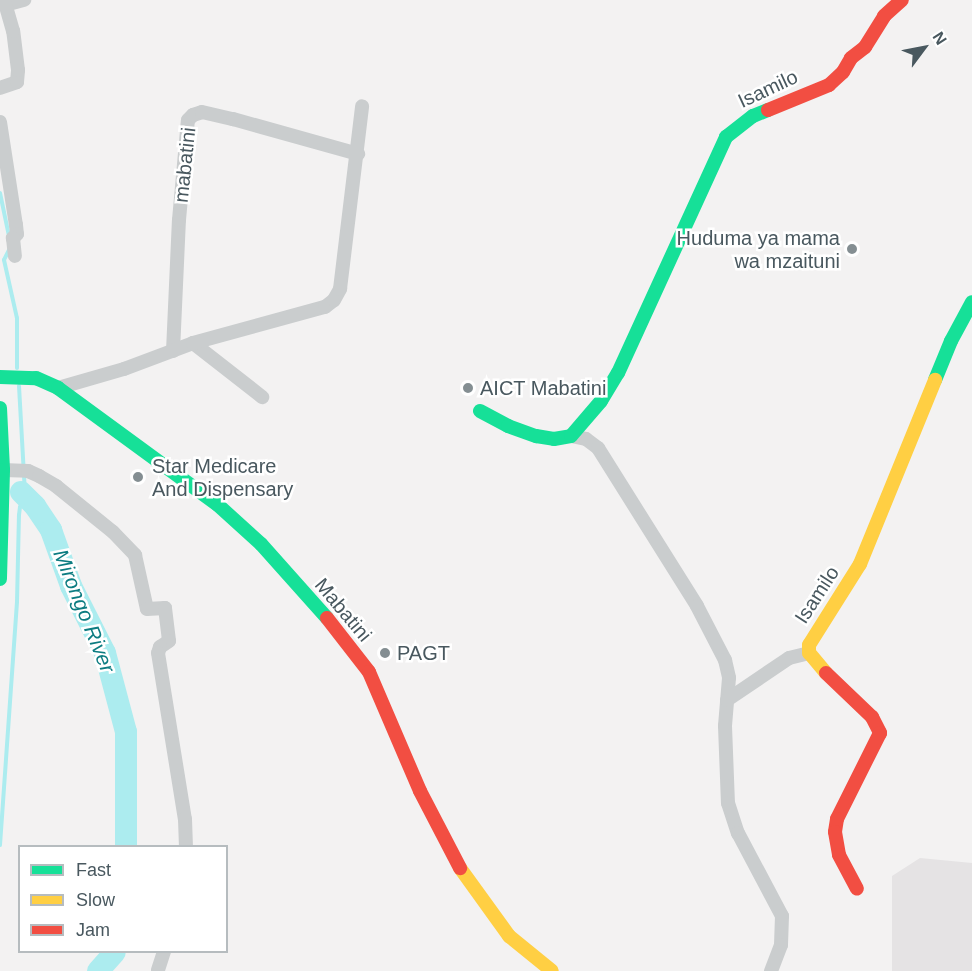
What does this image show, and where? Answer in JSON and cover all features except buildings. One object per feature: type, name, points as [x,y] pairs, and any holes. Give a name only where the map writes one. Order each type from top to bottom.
[{"type":"main road","name":"Isamilo","points":[[571,436],[601,401],[618,373],[726,137],[753,116],[829,85],[843,72],[851,58],[865,47],[884,15],[902,0]]},
{"type":"main road","name":"Isamilo","points":[[857,889],[839,855],[835,832],[837,819],[880,733],[872,717],[815,662],[809,653],[813,636],[860,564],[951,340],[972,302]]},
{"type":"main road","name":"Mabatini","points":[[0,377],[36,378],[58,388],[218,505],[261,544],[330,621],[369,672],[420,791],[453,858],[509,936],[552,971]]},
{"type":"main road","points":[[0,408],[3,470],[0,579]]},
{"type":"main road","points":[[480,411],[508,426],[536,436],[554,439],[571,436]]},
{"type":"street","points":[[0,88],[17,82],[15,39],[4,3],[24,0]]},
{"type":"street","points":[[58,388],[194,343],[318,309],[334,300],[340,289],[362,106]]},
{"type":"street","name":"mabatini","points":[[173,351],[179,220],[189,120],[193,115],[202,112],[254,124],[358,154]]},
{"type":"street","points":[[0,122],[16,225],[17,234],[13,238],[15,255]]},
{"type":"street","points":[[194,343],[262,397]]},
{"type":"street","points":[[571,436],[586,439],[598,448],[697,606],[724,660],[729,678],[726,769],[728,803],[732,820],[782,916],[781,945],[771,971]]},
{"type":"street","points":[[3,470],[23,471],[56,486],[124,543],[135,555],[140,569],[147,609],[165,608],[169,641],[160,647],[158,653],[185,819],[186,845]]},
{"type":"street","points":[[727,700],[789,658],[809,653]]},
{"type":"street","points":[[158,970],[163,953]]},
{"type":"shaded area","points":[[920,858],[972,863],[972,971],[892,971],[892,876]]},
{"type":"waterway","points":[[0,193],[9,236]]},
{"type":"waterway","points":[[9,250],[4,260],[17,318],[17,368]]},
{"type":"waterway","points":[[19,386],[25,493]]},
{"type":"waterway","name":"Mirongo River","points":[[21,492],[35,506],[51,530],[71,586],[105,653],[126,732],[126,845]]},
{"type":"waterway","points":[[0,845],[17,602],[19,515],[20,507],[28,499]]},
{"type":"waterway","name":"Mirongo River","points":[[98,971],[114,953]]},
{"type":"traffic: fast","points":[[480,411],[508,426],[536,436],[554,439],[571,436],[601,401],[618,373],[726,137],[753,116],[768,110]]},
{"type":"traffic: fast","points":[[935,380],[951,341],[972,302]]},
{"type":"traffic: fast","points":[[0,377],[36,378],[58,388],[218,505],[261,544],[327,618]]},
{"type":"traffic: fast","points":[[0,408],[3,470],[0,579]]},
{"type":"traffic: slow","points":[[826,673],[809,653],[809,645],[860,564],[935,380]]},
{"type":"traffic: slow","points":[[460,868],[509,936],[552,971]]},
{"type":"traffic: jam","points":[[768,110],[829,85],[843,72],[851,58],[865,47],[884,16],[902,0]]},
{"type":"traffic: jam","points":[[327,618],[369,672],[420,791],[460,868]]},
{"type":"traffic: jam","points":[[826,673],[872,717],[880,733],[837,819],[835,832],[839,855],[857,889]]},
{"type":"place","name":"Huduma ya mama wa mzaituni","points":[[852,249]]},
{"type":"place","name":"AICT Mabatini","points":[[468,388]]},
{"type":"place","name":"Star Medicare And Dispensary","points":[[138,477]]},
{"type":"place","name":"PAGT","points":[[385,653]]}]
